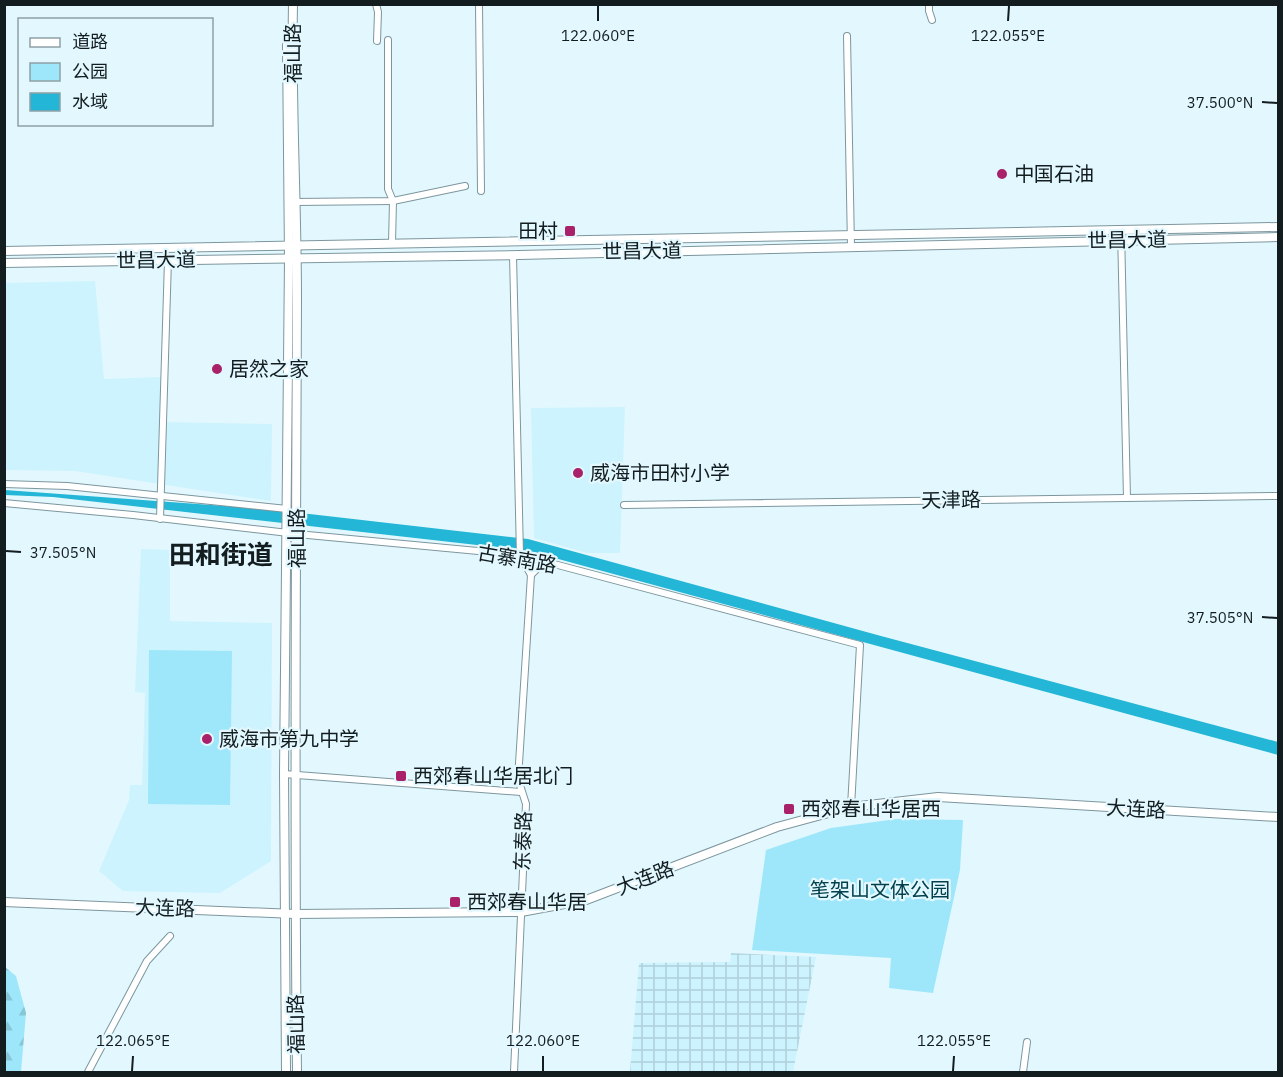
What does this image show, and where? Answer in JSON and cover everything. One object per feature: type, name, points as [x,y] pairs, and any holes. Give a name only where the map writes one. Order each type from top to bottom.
[{"type":"main road","points":[[288,4],[293,259]]},
{"type":"main road","name":"福山路","points":[[292,202],[293,4]]},
{"type":"main road","name":"世昌大道","points":[[4,251],[1278,227]]},
{"type":"main road","name":"世昌大道","points":[[4,263],[513,255],[1278,237]]},
{"type":"main road","name":"福山路","points":[[286,1072],[284,774],[286,530],[293,259]]},
{"type":"main road","name":"福山路","points":[[293,259],[297,510],[294,776],[297,1072]]},
{"type":"main road","name":"大连路","points":[[4,902],[295,914],[521,912],[586,900],[777,827],[851,807],[938,797],[1278,817]]},
{"type":"street","points":[[376,4],[377,40]]},
{"type":"street","points":[[478,4],[481,191]]},
{"type":"street","points":[[929,4],[928,11],[932,20]]},
{"type":"street","points":[[847,36],[851,247]]},
{"type":"street","points":[[388,40],[388,189],[393,201],[392,243]]},
{"type":"street","points":[[292,202],[393,201],[465,186]]},
{"type":"street","points":[[1121,230],[1127,498]]},
{"type":"street","points":[[513,255],[520,553],[531,575],[541,565],[550,563]]},
{"type":"street","points":[[160,515],[168,260]]},
{"type":"street","points":[[4,484],[67,486],[161,499],[287,509]]},
{"type":"street","name":"天津路","points":[[624,504],[1278,496]]},
{"type":"street","name":"古寨南路","points":[[4,503],[160,515],[297,532],[520,553],[550,563],[860,645],[851,807]]},
{"type":"street","name":"东泰路","points":[[514,1072],[526,804],[518,779],[531,575]]},
{"type":"street","points":[[284,774],[521,792]]},
{"type":"street","points":[[88,1072],[147,961],[170,936]]},
{"type":"street","points":[[1023,1072],[1027,1042]]},
{"type":"shaded area","points":[[95,281],[104,379],[161,377],[160,422],[272,424],[271,501],[75,471],[5,470],[4,283]]},
{"type":"shaded area","name":"威海市田村小学","points":[[625,407],[620,553],[587,553],[534,538],[531,408]]},
{"type":"shaded area","name":"威海市第九中学","points":[[141,549],[170,550],[170,621],[272,623],[271,861],[220,893],[123,891],[99,871],[129,800],[130,785],[142,785],[145,693],[135,692]]},
{"type":"shaded area","points":[[731,953],[816,957],[793,1072],[630,1072],[639,963],[730,962]]},
{"type":"green space","points":[[149,650],[232,651],[230,805],[148,804]]},
{"type":"green space","name":"笔架山文体公园","points":[[896,819],[963,820],[960,870],[933,993],[889,988],[891,958],[752,950],[766,850],[831,828]]},
{"type":"green space","points":[[5,967],[16,976],[26,1013],[21,1072],[5,1072]]},
{"type":"water","points":[[5,490],[266,509],[528,539],[1278,742],[1278,755],[529,551],[53,497],[5,495]]},
{"type":"place","name":"中国石油","points":[[1002,174]]},
{"type":"place","name":"田村","points":[[570,231]]},
{"type":"place","name":"居然之家","points":[[217,369]]},
{"type":"place","name":"威海市田村小学","points":[[578,473]]},
{"type":"place","name":"威海市第九中学","points":[[207,739]]},
{"type":"place","name":"西郊春山华居北门","points":[[401,776]]},
{"type":"place","name":"西郊春山华居西","points":[[789,809]]},
{"type":"place","name":"西郊春山华居","points":[[455,902]]},
{"type":"district","name":"田和街道","points":[[221,555]]}]
